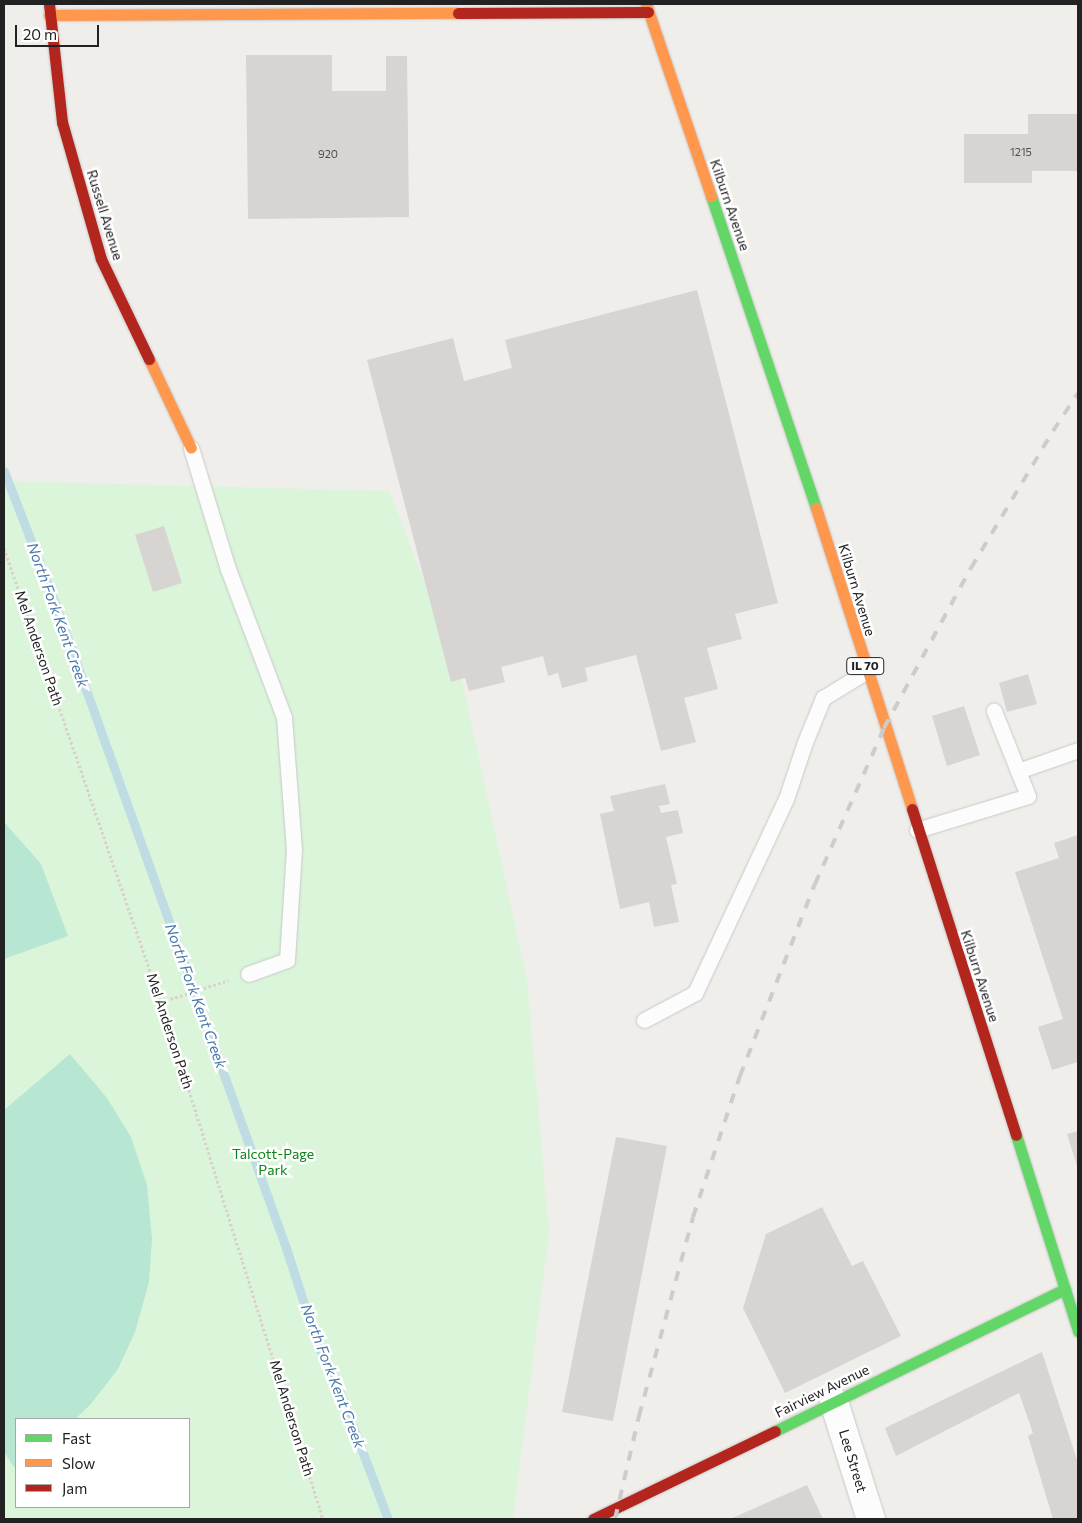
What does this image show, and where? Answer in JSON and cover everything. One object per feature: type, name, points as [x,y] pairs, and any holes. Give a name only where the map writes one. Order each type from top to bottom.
[{"type":"street","points":[[49,9],[647,8]]},
{"type":"street","name":"Kilburn Avenue","points":[[647,8],[797,450],[1078,1331]]},
{"type":"street","name":"Russell Avenue","points":[[49,9],[62,122],[101,259],[191,448]]},
{"type":"street","name":"Fairview Avenue","points":[[593,1519],[1065,1290]]},
{"type":"street","name":"Lee Street","points":[[834,1402],[871,1519]]},
{"type":"lane","points":[[191,448],[228,569],[284,718],[294,849],[287,960],[248,974]]},
{"type":"lane","points":[[644,1020],[695,993],[786,800],[805,742],[824,698],[867,671]]},
{"type":"lane","points":[[917,830],[1028,796],[994,712]]},
{"type":"lane","points":[[1018,771],[1078,750]]},
{"type":"path","name":"Mel Anderson Path","points":[[4,548],[161,1002],[323,1519]]},
{"type":"path","points":[[161,1002],[212,985]]},
{"type":"green space","name":"Talcott-Page Park","points":[[4,481],[389,491],[461,676],[527,980],[549,1232],[513,1519],[4,1519]]},
{"type":"green space","points":[[4,822],[41,864],[68,936],[4,959]]},
{"type":"green space","points":[[70,1054],[107,1098],[131,1137],[147,1185],[152,1239],[149,1282],[135,1332],[118,1369],[90,1405],[76,1418],[15,1418],[15,1468],[4,1452],[4,1110]]},
{"type":"building","points":[[246,55],[332,55],[332,91],[386,91],[386,56],[407,56],[409,217],[248,219]]},
{"type":"building","points":[[1028,114],[1078,114],[1078,171],[1032,171],[1032,183],[964,183],[964,134],[1028,134]]},
{"type":"building","points":[[697,290],[778,603],[735,614],[742,639],[707,648],[718,689],[684,698],[696,742],[661,751],[636,655],[585,668],[588,681],[562,688],[558,673],[548,676],[543,656],[501,667],[505,682],[469,691],[465,678],[451,682],[367,360],[453,338],[464,381],[512,368],[505,340]]},
{"type":"building","points":[[164,526],[182,583],[153,592],[135,535]]},
{"type":"building","points":[[1028,674],[1037,704],[1007,712],[999,683]]},
{"type":"building","points":[[964,706],[980,755],[947,766],[932,716]]},
{"type":"building","points":[[665,784],[670,804],[659,806],[661,813],[678,810],[683,833],[666,837],[677,884],[671,885],[679,922],[654,927],[649,902],[620,909],[600,814],[614,811],[610,796]]},
{"type":"building","points":[[1078,835],[1078,1062],[1052,1070],[1038,1027],[1063,1019],[1015,872],[1059,858],[1054,843]]},
{"type":"building","points":[[1078,1131],[1078,1169],[1067,1134]]},
{"type":"building","points":[[616,1137],[667,1146],[613,1421],[562,1412]]},
{"type":"building","points":[[822,1207],[852,1266],[863,1261],[901,1336],[785,1393],[743,1308],[766,1234]]},
{"type":"building","points":[[1042,1352],[1078,1463],[1078,1519],[1053,1519],[1028,1436],[1033,1433],[1019,1393],[896,1456],[885,1428]]},
{"type":"building","points":[[807,1485],[823,1519],[730,1519]]},
{"type":"waterway","name":"North Fork Kent Creek","points":[[4,471],[56,606],[286,1248],[318,1347],[331,1369],[388,1519]]},
{"type":"railway","points":[[615,1519],[639,1416],[693,1217],[740,1076],[815,884],[884,728],[971,568],[1053,431],[1078,393]]},
{"type":"traffic: fast","points":[[711,196],[816,508]]},
{"type":"traffic: fast","points":[[1016,1135],[1078,1331]]},
{"type":"traffic: fast","points":[[775,1431],[1065,1289]]},
{"type":"traffic: slow","points":[[646,4],[711,196]]},
{"type":"traffic: slow","points":[[49,15],[458,13]]},
{"type":"traffic: slow","points":[[149,359],[191,448]]},
{"type":"traffic: slow","points":[[816,508],[912,809]]},
{"type":"traffic: jam","points":[[49,4],[62,122],[101,259],[149,359]]},
{"type":"traffic: jam","points":[[458,13],[648,12]]},
{"type":"traffic: jam","points":[[912,809],[1016,1135]]},
{"type":"traffic: jam","points":[[593,1519],[775,1431]]}]
